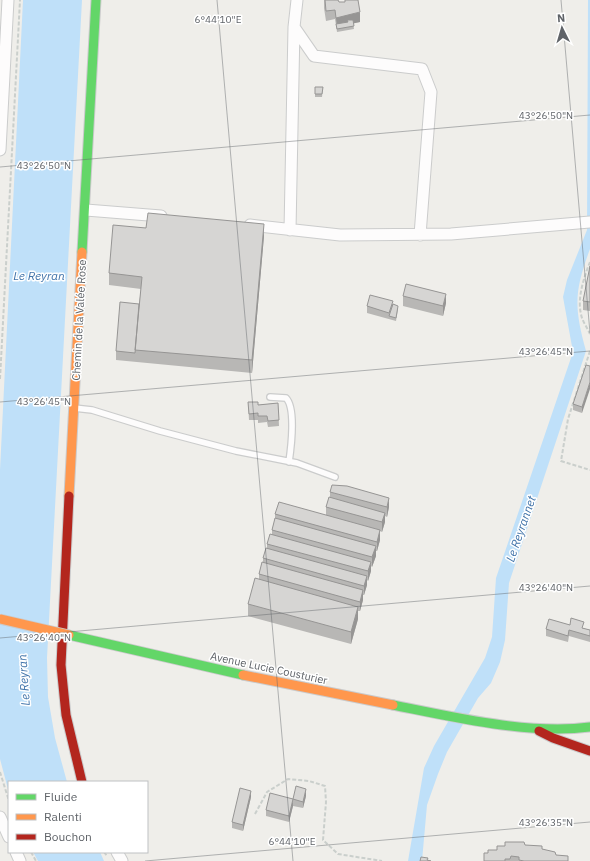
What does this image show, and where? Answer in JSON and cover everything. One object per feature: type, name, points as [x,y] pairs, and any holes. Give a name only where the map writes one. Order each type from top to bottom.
[{"type":"street","points":[[0,150],[8,0]]},
{"type":"street","name":"Chemin de la Valée Rose","points":[[82,781],[70,740],[63,703],[61,647],[86,210],[96,0]]},
{"type":"street","points":[[290,230],[294,27],[297,0]]},
{"type":"street","points":[[294,27],[314,56],[422,69],[431,92],[420,234]]},
{"type":"street","points":[[86,210],[171,217]]},
{"type":"street","points":[[239,224],[340,235],[451,234],[590,222]]},
{"type":"street","name":"Avenue Lucie Cousturier","points":[[0,619],[213,669],[441,715],[535,729],[575,729],[590,727]]},
{"type":"street","name":"Avenue Lucie Cousturier","points":[[535,729],[553,738],[590,751]]},
{"type":"street","points":[[0,817],[8,835]]},
{"type":"lane","points":[[270,397],[286,398],[290,404],[291,432],[289,462]]},
{"type":"lane","points":[[74,408],[92,410],[160,431],[236,451],[289,462],[336,477]]},
{"type":"path","points":[[0,379],[20,0]]},
{"type":"path","points":[[590,262],[584,279],[580,308],[581,315],[590,334]]},
{"type":"path","points":[[590,351],[568,419],[561,461],[590,470]]},
{"type":"path","points":[[0,772],[8,798]]},
{"type":"path","points":[[255,814],[267,792],[288,779],[309,781],[325,786],[326,802],[323,840],[338,854],[382,861]]},
{"type":"water","name":"Le Reyran","points":[[23,0],[82,0],[47,658],[48,697],[55,738],[67,781],[8,781],[8,789],[0,759],[0,470]]},
{"type":"water","name":"Le Reyrannet","points":[[588,0],[590,0],[590,249],[581,277],[578,300],[579,323],[586,351],[509,583],[505,640],[500,662],[491,683],[478,698],[447,752],[438,774],[427,805],[422,861],[408,861],[424,768],[434,746],[485,658],[492,637],[496,578],[573,352],[563,297],[567,280],[587,230]]},
{"type":"water","points":[[34,853],[100,853],[104,861],[38,861]]},
{"type":"building","points":[[325,0],[338,0],[339,2],[345,2],[345,0],[358,0],[360,12],[336,18],[335,10],[326,11]]},
{"type":"building","points":[[347,20],[353,20],[354,26],[337,29],[336,24],[348,22]]},
{"type":"building","points":[[315,87],[323,87],[322,94],[315,94]]},
{"type":"building","points":[[148,213],[264,224],[252,360],[135,350],[142,277],[109,273],[113,225],[146,228]]},
{"type":"building","points":[[590,266],[590,302],[583,301]]},
{"type":"building","points":[[406,284],[446,294],[443,306],[403,296]]},
{"type":"building","points":[[370,295],[393,301],[389,313],[367,306]]},
{"type":"building","points":[[120,302],[139,304],[135,353],[116,351]]},
{"type":"building","points":[[393,304],[398,306],[396,318],[389,316]]},
{"type":"building","points":[[586,365],[590,366],[590,382],[582,407],[573,404]]},
{"type":"building","points":[[248,402],[258,402],[258,405],[278,403],[279,420],[268,421],[267,416],[258,416],[258,413],[249,414]]},
{"type":"building","points":[[332,485],[347,486],[389,498],[387,507],[330,492]]},
{"type":"building","points":[[329,497],[385,513],[382,522],[326,507]]},
{"type":"building","points":[[279,502],[380,530],[377,542],[275,514]]},
{"type":"building","points":[[275,518],[376,546],[372,557],[272,530]]},
{"type":"building","points":[[270,534],[371,562],[368,571],[267,544]]},
{"type":"building","points":[[266,548],[367,576],[364,586],[263,558]]},
{"type":"building","points":[[262,562],[363,590],[360,602],[259,574]]},
{"type":"building","points":[[255,578],[358,607],[351,632],[248,604]]},
{"type":"building","points":[[571,618],[584,622],[582,628],[590,630],[590,636],[569,630],[568,636],[546,629],[549,619],[570,625]]},
{"type":"building","points":[[296,786],[306,789],[303,802],[293,799]]},
{"type":"building","points":[[240,788],[251,791],[243,825],[232,822]]},
{"type":"building","points":[[270,793],[293,799],[289,816],[266,810]]},
{"type":"building","points":[[505,842],[524,842],[525,845],[542,846],[542,849],[555,852],[556,855],[568,856],[568,861],[524,861],[519,860],[519,857],[511,856],[510,859],[505,859],[505,861],[484,861],[484,853],[488,853],[488,850],[497,850],[497,846],[505,846]]},
{"type":"building","points":[[421,857],[428,858],[427,860],[431,861],[420,861]]},
{"type":"traffic: fast","points":[[82,252],[96,0]]},
{"type":"traffic: fast","points":[[69,635],[243,675]]},
{"type":"traffic: fast","points":[[393,705],[491,724],[517,727],[542,729],[590,727]]},
{"type":"traffic: slow","points":[[69,496],[82,252]]},
{"type":"traffic: slow","points":[[0,619],[69,635]]},
{"type":"traffic: slow","points":[[243,675],[393,705]]},
{"type":"traffic: jam","points":[[69,496],[61,665],[66,715],[82,781]]},
{"type":"traffic: jam","points":[[539,731],[553,738],[590,751]]}]
